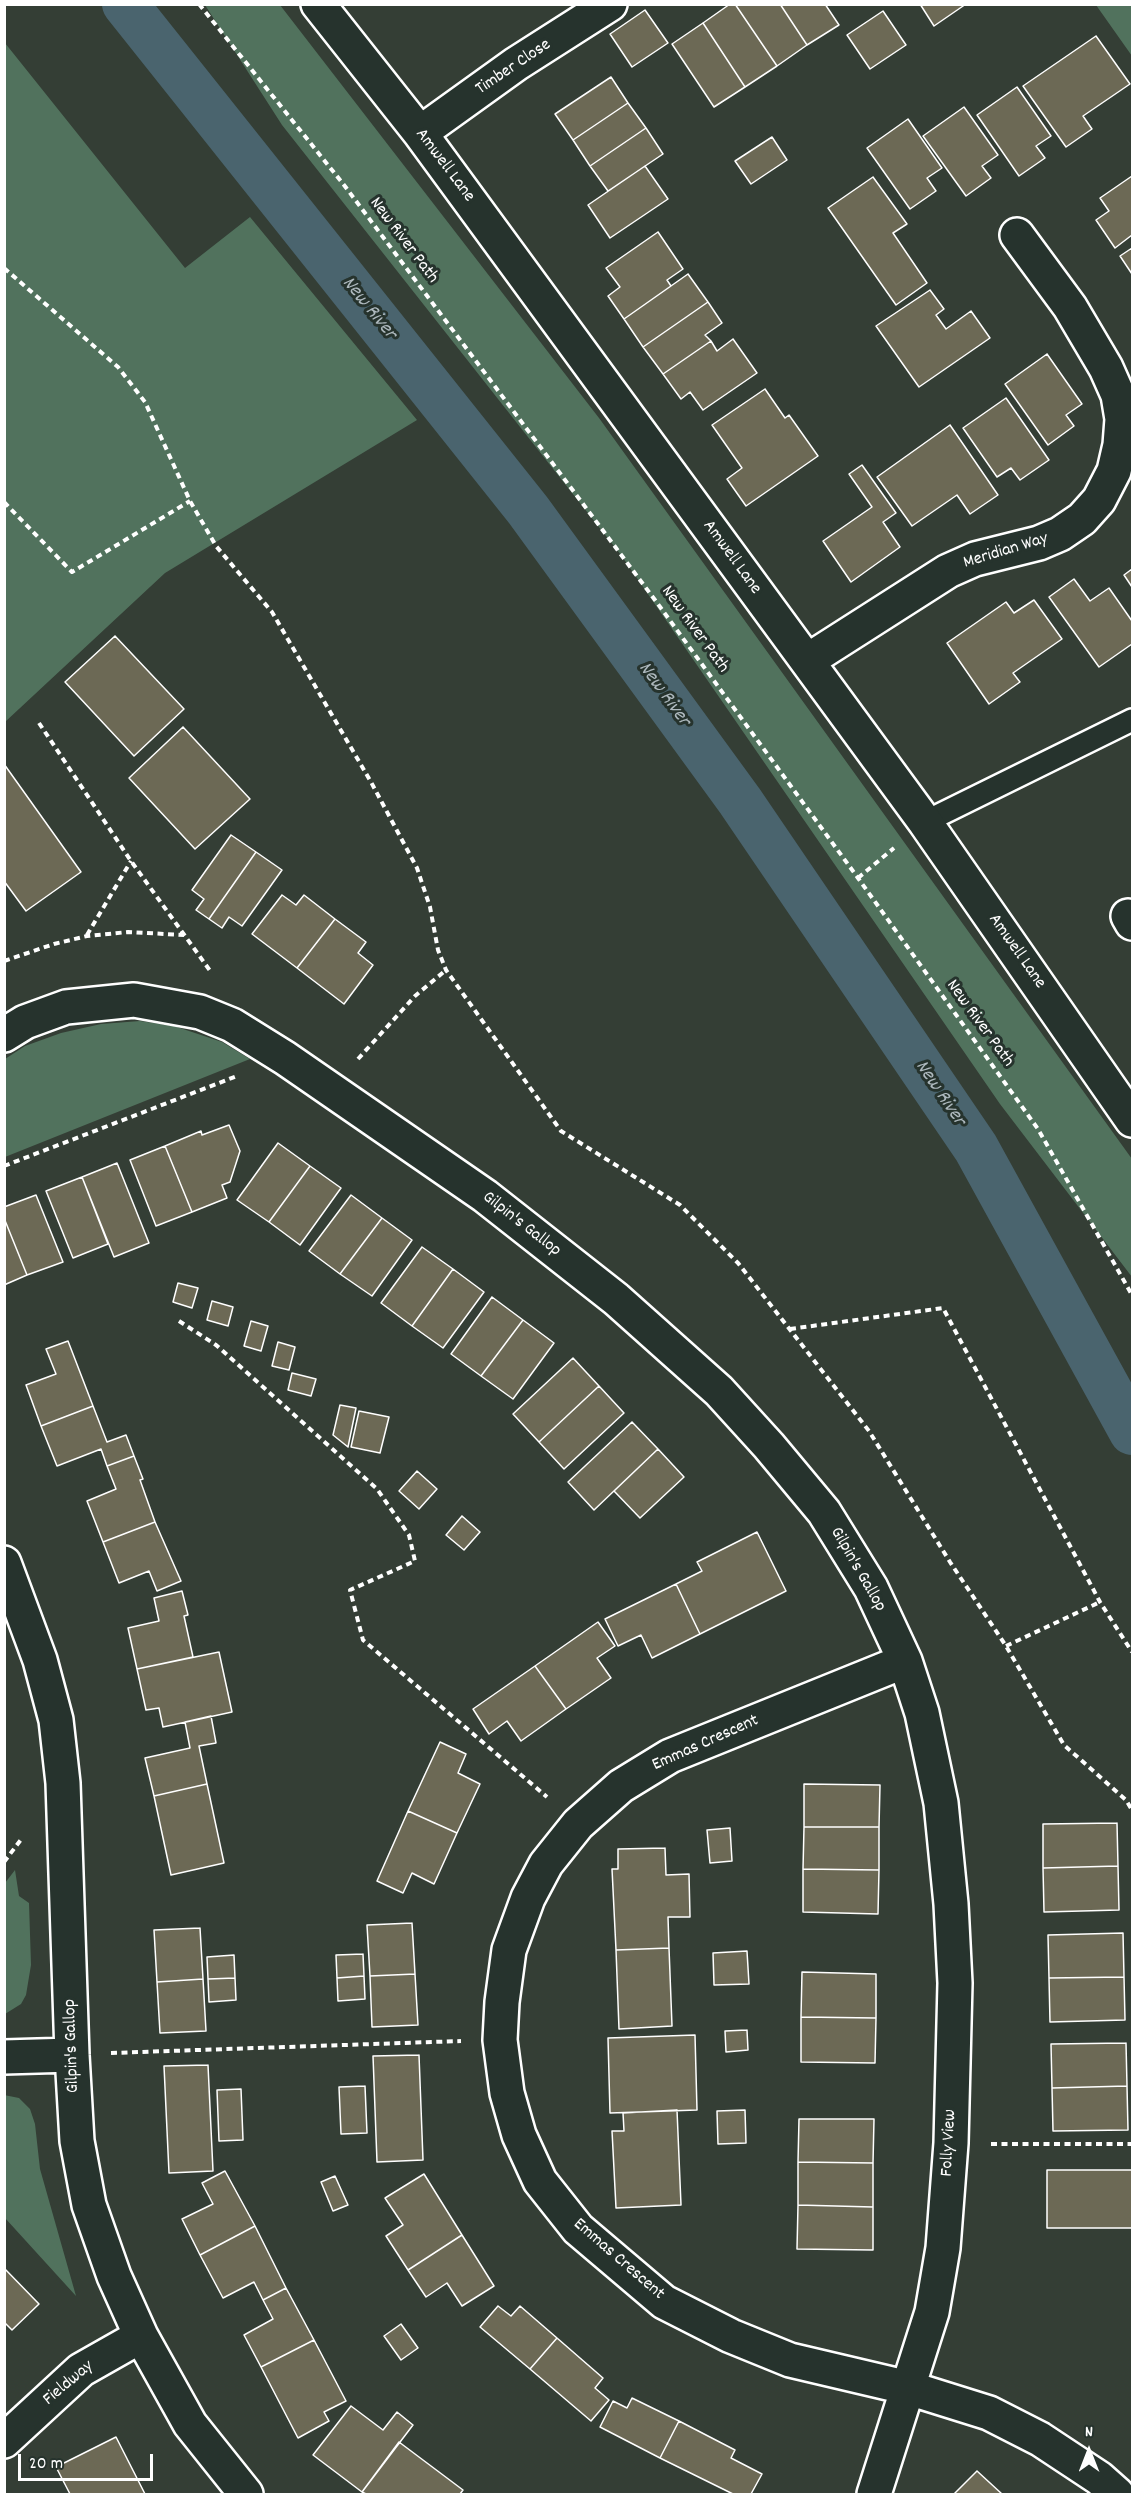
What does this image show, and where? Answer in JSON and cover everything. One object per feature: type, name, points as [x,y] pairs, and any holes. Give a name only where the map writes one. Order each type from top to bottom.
[{"type":"street","name":"Amwell Lane","points":[[318,4],[420,133],[925,822],[1132,1120]]},
{"type":"street","name":"Timber Close","points":[[420,133],[516,64],[610,4]]},
{"type":"street","name":"Meridian Way","points":[[807,661],[948,571],[975,559],[1039,543],[1060,534],[1082,519],[1099,500],[1114,471],[1120,445],[1122,419],[1118,395],[1106,368],[1070,307],[1017,235]]},
{"type":"street","name":"Gilpin's Gallop","points":[[4,1035],[25,1022],[66,1007],[134,1000],[200,1012],[232,1025],[285,1058],[485,1196],[616,1299],[719,1391],[769,1446],[824,1512],[871,1588],[905,1661]]},
{"type":"street","name":"Gilpin's Gallop","points":[[4,1563],[40,1660],[56,1720],[63,1783],[77,2141],[89,2205],[114,2276],[141,2336],[190,2424],[246,2494]]},
{"type":"street","name":"Emmas Crescent","points":[[905,1661],[669,1756],[621,1786],[578,1824],[546,1864],[528,1898],[509,1950],[502,2002],[501,2040],[507,2093],[519,2135],[540,2181],[578,2229],[620,2267],[664,2302],[731,2336],[790,2360],[909,2388]]},
{"type":"street","name":"Folly View","points":[[874,2494],[932,2312],[943,2248],[951,2144],[954,1983],[951,1904],[940,1803],[922,1713],[905,1661]]},
{"type":"street","points":[[4,2057],[72,2055]]},
{"type":"street","name":"Fieldway","points":[[4,2441],[81,2370],[141,2336]]},
{"type":"street","points":[[909,2388],[989,2413],[1040,2439],[1099,2478],[1117,2494]]},
{"type":"lane","points":[[925,822],[1132,720]]},
{"type":"path","name":"New River Path","points":[[199,4],[344,185],[655,600],[858,878],[1038,1129],[1132,1295]]},
{"type":"path","points":[[4,268],[118,367],[145,402],[190,501],[216,546],[272,612],[371,782],[417,868],[430,907],[438,950],[446,970],[561,1131],[680,1205],[738,1263],[869,1431],[950,1562],[1006,1646],[1064,1745],[1126,1800],[1132,1810]]},
{"type":"path","points":[[4,502],[72,572],[190,501]]},
{"type":"path","points":[[39,723],[131,861],[213,975]]},
{"type":"path","points":[[87,936],[131,861]]},
{"type":"path","points":[[4,961],[54,944],[87,936],[128,932],[184,934]]},
{"type":"path","points":[[329,1090],[415,996],[446,970]]},
{"type":"path","points":[[4,1166],[285,1058]]},
{"type":"path","points":[[789,1329],[943,1308],[1100,1602],[1132,1652]]},
{"type":"path","points":[[179,1321],[216,1345],[377,1489],[409,1535],[415,1561],[350,1590],[363,1640],[578,1824]]},
{"type":"path","points":[[1006,1646],[1100,1602]]},
{"type":"path","points":[[72,2055],[501,2040]]},
{"type":"path","points":[[951,2144],[1132,2144]]},
{"type":"green space","points":[[205,5],[280,5],[599,418],[1132,1159],[1132,1277],[1000,1104],[621,555],[282,125]]},
{"type":"green space","points":[[1096,5],[1132,5],[1132,56]]},
{"type":"green space","points":[[5,43],[185,268],[250,217],[417,420],[165,573],[5,722]]},
{"type":"green space","points":[[140,1021],[174,1026],[222,1042],[250,1059],[5,1157],[5,1059],[25,1046],[61,1033],[101,1024]]},
{"type":"green space","points":[[15,1870],[19,1896],[29,1903],[31,1965],[26,1995],[21,2004],[5,2014],[5,1883]]},
{"type":"green space","points":[[4,2095],[19,2098],[30,2109],[35,2124],[40,2169],[76,2296],[5,2218]]},
{"type":"building","points":[[730,4],[735,4],[777,66],[745,87],[703,23]]},
{"type":"building","points":[[735,4],[780,4],[807,45],[777,66]]},
{"type":"building","points":[[780,4],[825,4],[839,25],[807,45]]},
{"type":"building","points":[[920,4],[966,4],[934,26]]},
{"type":"building","points":[[645,10],[668,43],[632,67],[610,34]]},
{"type":"building","points":[[883,11],[906,45],[870,69],[847,35]]},
{"type":"building","points":[[703,23],[745,87],[714,107],[672,44]]},
{"type":"building","points":[[1096,36],[1130,84],[1083,116],[1092,129],[1066,147],[1023,86]]},
{"type":"building","points":[[611,77],[628,103],[573,140],[555,114]]},
{"type":"building","points":[[1017,87],[1051,136],[1036,146],[1045,158],[1019,176],[977,115]]},
{"type":"building","points":[[628,103],[646,128],[590,166],[573,140]]},
{"type":"building","points":[[964,107],[998,155],[982,166],[991,178],[966,196],[923,136]]},
{"type":"building","points":[[908,119],[942,168],[927,178],[936,191],[910,209],[867,148]]},
{"type":"building","points":[[646,128],[663,154],[608,191],[590,166]]},
{"type":"building","points":[[772,137],[787,160],[751,184],[735,161]]},
{"type":"building","points":[[645,166],[668,199],[610,238],[588,205]]},
{"type":"building","points":[[1132,176],[1132,235],[1115,248],[1096,220],[1109,211],[1100,198]]},
{"type":"building","points":[[873,177],[907,224],[893,233],[927,283],[896,305],[828,208]]},
{"type":"building","points":[[658,232],[683,269],[667,280],[671,286],[624,319],[608,296],[620,287],[606,268]]},
{"type":"building","points":[[1132,248],[1132,274],[1120,256]]},
{"type":"building","points":[[688,274],[708,302],[643,347],[624,319]]},
{"type":"building","points":[[930,290],[944,309],[936,315],[946,329],[971,311],[990,338],[919,387],[876,326]]},
{"type":"building","points":[[708,302],[722,323],[705,335],[711,341],[663,374],[643,347]]},
{"type":"building","points":[[733,339],[757,373],[703,410],[690,392],[681,399],[663,374],[711,341],[717,351]]},
{"type":"building","points":[[1047,354],[1082,404],[1066,415],[1074,426],[1048,445],[1005,384]]},
{"type":"building","points":[[765,389],[785,418],[789,415],[818,456],[746,506],[727,479],[742,468],[712,425]]},
{"type":"building","points":[[1006,398],[1049,460],[1020,480],[1011,468],[997,477],[963,428]]},
{"type":"building","points":[[950,425],[998,495],[970,514],[957,495],[912,526],[877,477]]},
{"type":"building","points":[[862,465],[896,513],[883,522],[900,547],[851,582],[823,541],[872,507],[849,474]]},
{"type":"building","points":[[1132,569],[1132,587],[1124,575]]},
{"type":"building","points":[[1074,579],[1090,601],[1109,588],[1132,621],[1132,644],[1099,667],[1049,597]]},
{"type":"building","points":[[1034,600],[1062,639],[1013,673],[1020,682],[989,704],[947,643],[1006,602],[1014,613]]},
{"type":"building","points":[[115,636],[184,709],[134,756],[65,682]]},
{"type":"building","points":[[183,727],[250,799],[195,849],[129,778]]},
{"type":"building","points":[[4,764],[81,872],[26,911],[4,881]]},
{"type":"building","points":[[231,835],[256,852],[209,919],[196,910],[204,899],[192,890]]},
{"type":"building","points":[[256,852],[282,870],[242,926],[229,917],[222,928],[209,919]]},
{"type":"building","points":[[282,895],[296,905],[304,895],[335,919],[297,968],[252,934]]},
{"type":"building","points":[[335,919],[366,942],[358,953],[373,965],[344,1004],[297,968]]},
{"type":"building","points":[[229,1125],[240,1151],[230,1182],[222,1185],[227,1198],[192,1212],[165,1146],[201,1131],[202,1135]]},
{"type":"building","points":[[278,1143],[310,1166],[269,1222],[237,1200]]},
{"type":"building","points":[[165,1146],[192,1212],[156,1226],[130,1160]]},
{"type":"building","points":[[117,1163],[149,1243],[114,1257],[82,1177]]},
{"type":"building","points":[[310,1166],[341,1188],[300,1245],[269,1222]]},
{"type":"building","points":[[82,1177],[108,1244],[73,1258],[46,1191]]},
{"type":"building","points":[[36,1195],[63,1262],[27,1275],[4,1218],[4,1207]]},
{"type":"building","points":[[351,1195],[382,1218],[340,1274],[309,1251]]},
{"type":"building","points":[[4,1218],[27,1275],[4,1285]]},
{"type":"building","points":[[382,1218],[412,1240],[372,1296],[340,1274]]},
{"type":"building","points":[[422,1247],[453,1269],[412,1326],[381,1303]]},
{"type":"building","points":[[453,1269],[484,1292],[443,1348],[412,1326]]},
{"type":"building","points":[[178,1283],[198,1288],[192,1308],[173,1302]]},
{"type":"building","points":[[492,1297],[523,1320],[481,1376],[451,1354]]},
{"type":"building","points":[[212,1301],[233,1307],[228,1326],[207,1320]]},
{"type":"building","points":[[523,1320],[554,1343],[513,1399],[481,1376]]},
{"type":"building","points":[[251,1321],[268,1326],[261,1351],[244,1346]]},
{"type":"building","points":[[68,1341],[93,1406],[41,1426],[26,1385],[56,1374],[46,1349]]},
{"type":"building","points":[[278,1342],[295,1347],[289,1370],[272,1366]]},
{"type":"building","points":[[573,1358],[599,1386],[539,1442],[513,1414]]},
{"type":"building","points":[[292,1373],[316,1379],[311,1396],[288,1390]]},
{"type":"building","points":[[599,1386],[624,1413],[564,1469],[539,1442]]},
{"type":"building","points":[[340,1405],[356,1408],[348,1447],[333,1435]]},
{"type":"building","points":[[93,1406],[107,1442],[126,1435],[134,1456],[107,1466],[101,1449],[57,1466],[41,1426]]},
{"type":"building","points":[[359,1411],[389,1417],[380,1453],[351,1447]]},
{"type":"building","points":[[632,1422],[658,1449],[594,1510],[568,1482]]},
{"type":"building","points":[[658,1449],[684,1477],[640,1518],[614,1491]]},
{"type":"building","points":[[134,1456],[155,1522],[103,1542],[87,1501],[116,1489],[107,1466]]},
{"type":"building","points":[[417,1471],[437,1489],[419,1509],[399,1491]]},
{"type":"building","points":[[462,1516],[480,1532],[464,1550],[446,1535]]},
{"type":"building","points":[[155,1522],[181,1581],[157,1591],[149,1571],[119,1583],[103,1542]]},
{"type":"building","points":[[757,1532],[786,1591],[700,1634],[676,1584],[702,1571],[697,1562]]},
{"type":"building","points":[[676,1584],[700,1634],[652,1658],[641,1635],[618,1646],[605,1619]]},
{"type":"building","points":[[182,1591],[188,1615],[184,1616],[193,1657],[137,1669],[128,1628],[159,1621],[154,1598]]},
{"type":"building","points":[[598,1622],[615,1646],[597,1658],[611,1678],[566,1709],[535,1666]]},
{"type":"building","points":[[219,1652],[232,1712],[163,1727],[159,1708],[146,1710],[137,1669]]},
{"type":"building","points":[[535,1666],[566,1709],[521,1741],[507,1721],[489,1734],[473,1709]]},
{"type":"building","points":[[211,1716],[216,1743],[199,1746],[207,1784],[154,1796],[145,1758],[190,1748],[185,1722]]},
{"type":"building","points":[[440,1742],[466,1754],[458,1773],[480,1784],[457,1833],[408,1811]]},
{"type":"building","points":[[207,1784],[224,1863],[171,1875],[154,1796]]},
{"type":"building","points":[[804,1784],[880,1785],[879,1827],[804,1827]]},
{"type":"building","points":[[408,1811],[457,1833],[434,1884],[412,1873],[403,1893],[377,1881]]},
{"type":"building","points":[[1117,1823],[1118,1866],[1043,1868],[1043,1824]]},
{"type":"building","points":[[804,1827],[879,1827],[879,1870],[803,1869]]},
{"type":"building","points":[[730,1828],[732,1861],[710,1863],[707,1830]]},
{"type":"building","points":[[665,1848],[666,1875],[689,1874],[690,1917],[668,1917],[669,1948],[616,1950],[612,1869],[618,1869],[618,1849]]},
{"type":"building","points":[[1118,1866],[1119,1910],[1044,1912],[1043,1868]]},
{"type":"building","points":[[803,1869],[879,1870],[878,1914],[803,1912]]},
{"type":"building","points":[[412,1923],[415,1974],[370,1976],[367,1925]]},
{"type":"building","points":[[200,1928],[203,1979],[157,1982],[154,1930]]},
{"type":"building","points":[[1123,1933],[1124,1977],[1049,1978],[1048,1935]]},
{"type":"building","points":[[669,1948],[672,2026],[619,2029],[616,1950]]},
{"type":"building","points":[[747,1951],[749,1984],[714,1985],[713,1953]]},
{"type":"building","points":[[363,1954],[364,1976],[337,1978],[336,1955]]},
{"type":"building","points":[[234,1955],[235,1978],[208,1979],[207,1957]]},
{"type":"building","points":[[802,1972],[876,1974],[876,2018],[801,2017]]},
{"type":"building","points":[[415,1974],[418,2025],[372,2027],[370,1976]]},
{"type":"building","points":[[364,1976],[365,1999],[338,2001],[337,1978]]},
{"type":"building","points":[[1124,1977],[1125,2020],[1050,2022],[1049,1978]]},
{"type":"building","points":[[235,1978],[236,2000],[209,2002],[208,1979]]},
{"type":"building","points":[[203,1979],[206,2031],[160,2033],[157,1982]]},
{"type":"building","points":[[801,2017],[876,2018],[875,2063],[801,2062]]},
{"type":"building","points":[[747,2030],[748,2050],[726,2052],[725,2031]]},
{"type":"building","points":[[695,2035],[697,2110],[610,2113],[608,2038]]},
{"type":"building","points":[[1126,2043],[1127,2086],[1052,2088],[1051,2044]]},
{"type":"building","points":[[419,2055],[423,2160],[377,2162],[373,2056]]},
{"type":"building","points":[[208,2065],[213,2171],[169,2173],[164,2066]]},
{"type":"building","points":[[365,2086],[367,2133],[341,2134],[339,2087]]},
{"type":"building","points":[[1127,2086],[1128,2130],[1053,2131],[1052,2088]]},
{"type":"building","points":[[241,2089],[243,2140],[219,2141],[217,2090]]},
{"type":"building","points":[[677,2110],[681,2205],[616,2208],[612,2131],[624,2131],[623,2113]]},
{"type":"building","points":[[745,2110],[746,2143],[718,2144],[717,2111]]},
{"type":"building","points":[[799,2119],[874,2119],[873,2163],[798,2162]]},
{"type":"building","points":[[798,2162],[873,2163],[873,2207],[798,2205]]},
{"type":"building","points":[[1047,2170],[1132,2170],[1132,2228],[1047,2228]]},
{"type":"building","points":[[225,2171],[255,2226],[200,2255],[182,2219],[213,2204],[202,2183]]},
{"type":"building","points":[[424,2174],[462,2235],[408,2270],[386,2236],[403,2225],[385,2198]]},
{"type":"building","points":[[335,2176],[348,2205],[333,2211],[321,2182]]},
{"type":"building","points":[[798,2205],[873,2207],[873,2250],[797,2249]]},
{"type":"building","points":[[255,2226],[286,2288],[263,2300],[254,2282],[223,2298],[200,2255]]},
{"type":"building","points":[[462,2235],[494,2286],[462,2306],[447,2283],[426,2297],[408,2270]]},
{"type":"building","points":[[4,2268],[39,2304],[12,2330],[4,2322]]},
{"type":"building","points":[[286,2288],[314,2340],[261,2367],[244,2335],[273,2319],[263,2300]]},
{"type":"building","points":[[498,2306],[511,2316],[520,2306],[557,2338],[530,2369],[480,2327]]},
{"type":"building","points":[[401,2324],[418,2348],[401,2360],[384,2336]]},
{"type":"building","points":[[557,2338],[603,2378],[595,2388],[609,2400],[591,2421],[530,2369]]},
{"type":"building","points":[[314,2340],[346,2401],[324,2412],[329,2421],[298,2438],[261,2367]]},
{"type":"building","points":[[632,2398],[679,2421],[660,2458],[600,2427],[613,2401],[627,2408]]},
{"type":"building","points":[[351,2406],[383,2430],[397,2412],[413,2425],[362,2492],[313,2455]]},
{"type":"building","points":[[679,2421],[735,2450],[731,2458],[762,2474],[751,2494],[733,2494],[660,2458]]},
{"type":"building","points":[[116,2437],[145,2494],[70,2494],[56,2467]]},
{"type":"building","points":[[399,2442],[463,2490],[460,2494],[366,2494],[362,2492]]},
{"type":"building","points":[[977,2471],[1002,2494],[954,2494]]},
{"type":"waterway","name":"New River","points":[[125,4],[528,510],[740,801],[976,1148],[1132,1432]]}]
